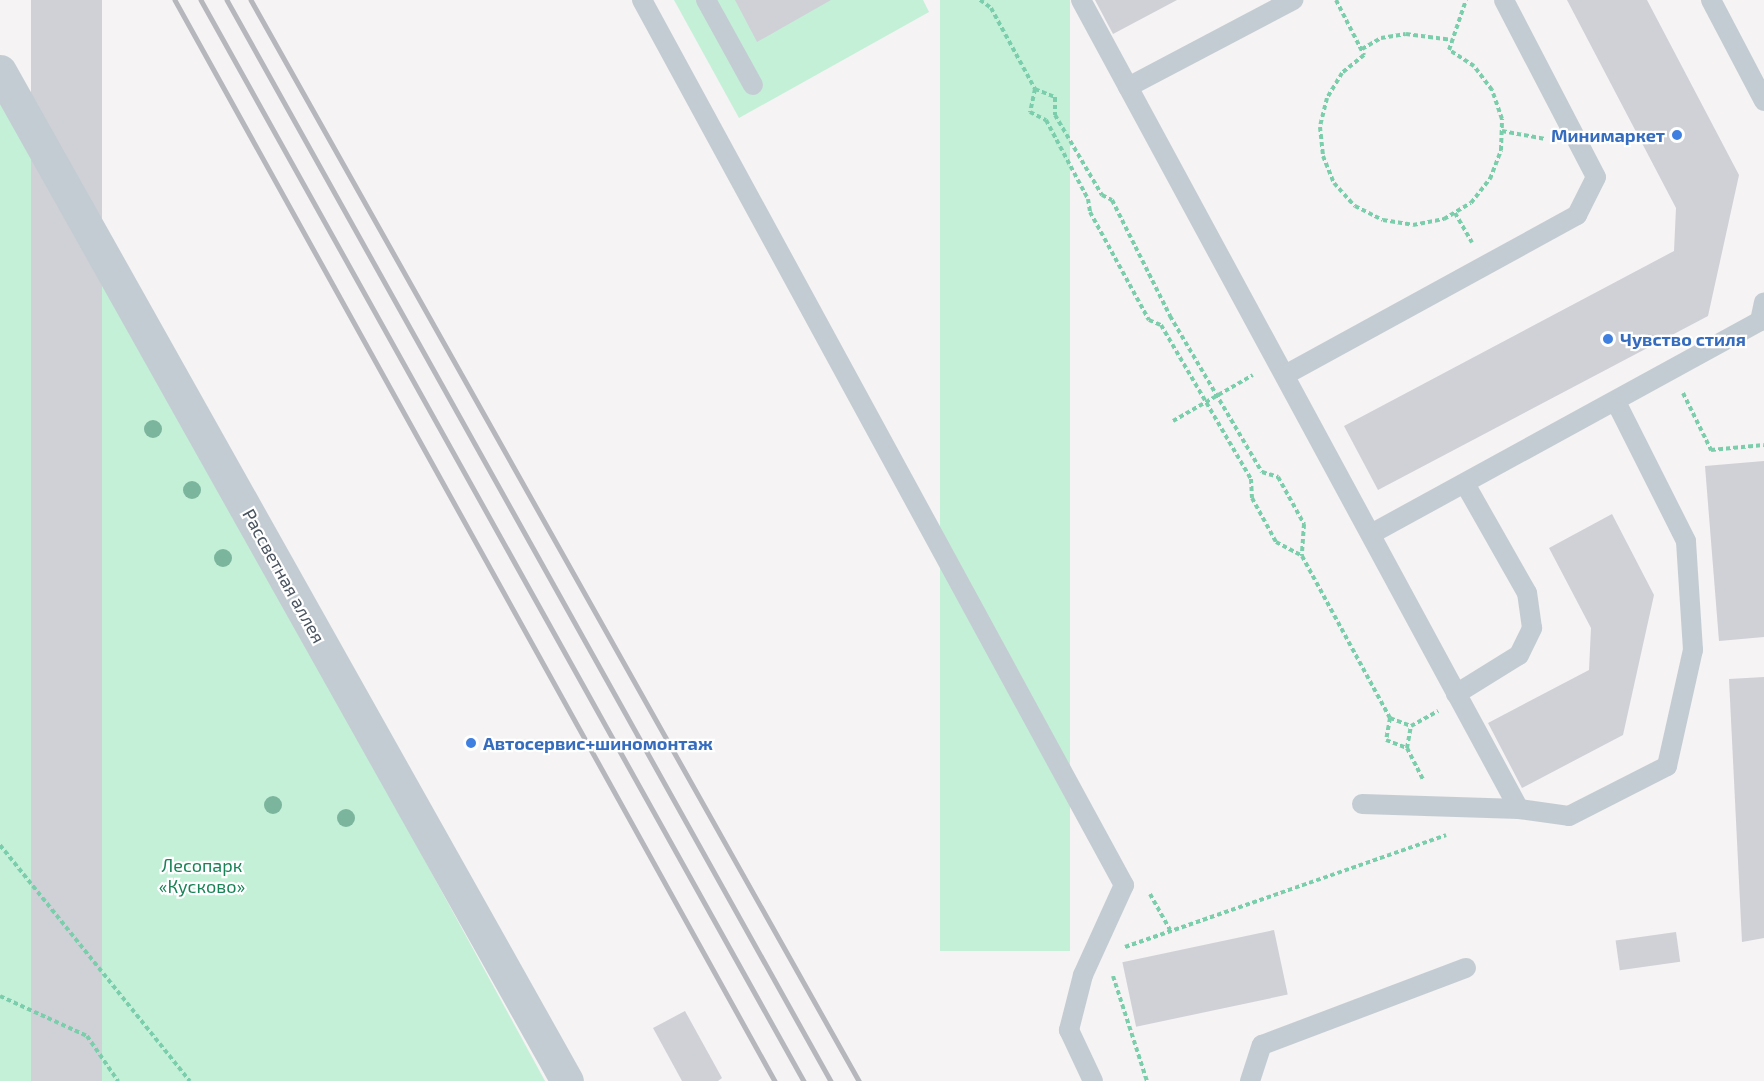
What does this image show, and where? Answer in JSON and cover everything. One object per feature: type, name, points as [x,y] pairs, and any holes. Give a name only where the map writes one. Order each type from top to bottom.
[{"type":"street","name":"Рассветная аллея","points":[[0,71],[567,1081]]},
{"type":"lane","points":[[642,0],[1124,885],[1083,975],[1069,1030],[1093,1081]]},
{"type":"lane","points":[[706,0],[753,85]]},
{"type":"lane","points":[[1081,0],[1519,809]]},
{"type":"lane","points":[[1128,87],[1293,0]]},
{"type":"lane","points":[[1280,368],[1484,265],[1576,215],[1596,177],[1504,0]]},
{"type":"lane","points":[[1712,0],[1764,100]]},
{"type":"lane","points":[[1371,534],[1616,402],[1760,321],[1764,302]]},
{"type":"lane","points":[[1362,804],[1519,809],[1569,816],[1666,765],[1693,650],[1686,541],[1616,402]]},
{"type":"lane","points":[[1458,696],[1519,655],[1532,628],[1527,594],[1466,483]]},
{"type":"lane","points":[[1250,1081],[1262,1045],[1466,968]]},
{"type":"path","points":[[980,0],[991,8]]},
{"type":"path","points":[[990,0],[991,8],[1035,89],[1055,97],[1055,115],[1102,195],[1112,200],[1169,308],[1170,316],[1262,472],[1278,477],[1304,524],[1302,556],[1390,718],[1386,740],[1407,748]]},
{"type":"path","points":[[1336,0],[1364,55],[1342,73],[1327,98],[1320,127],[1323,156],[1334,183],[1355,206],[1383,220],[1413,225],[1444,219],[1471,203],[1490,179],[1501,150],[1502,131],[1492,90],[1474,66],[1449,50],[1466,0]]},
{"type":"path","points":[[1362,49],[1381,38],[1406,34],[1453,40]]},
{"type":"path","points":[[1035,89],[1030,112],[1046,120],[1088,199],[1090,212],[1149,320],[1161,325],[1251,479],[1252,498],[1276,542],[1302,556]]},
{"type":"path","points":[[1502,131],[1580,144]]},
{"type":"path","points":[[1455,213],[1484,265]]},
{"type":"path","points":[[1173,421],[1217,396],[1280,368]]},
{"type":"path","points":[[1671,370],[1711,450],[1764,445]]},
{"type":"path","points":[[1430,792],[1407,748],[1411,726],[1458,696]]},
{"type":"path","points":[[1390,718],[1411,726]]},
{"type":"path","points":[[1116,950],[1457,831]]},
{"type":"path","points":[[0,845],[190,1081]]},
{"type":"path","points":[[1109,965],[1147,1081]]},
{"type":"path","points":[[0,996],[87,1036],[118,1081]]},
{"type":"green space","points":[[674,0],[923,0],[929,12],[739,118]]},
{"type":"green space","points":[[940,0],[1070,0],[1070,951],[940,951]]},
{"type":"green space","name":"Лесопарк «Кусково»","points":[[0,90],[143,343],[545,1081],[0,1081]]},
{"type":"building","points":[[31,0],[102,0],[102,1081],[31,1081]]},
{"type":"building","points":[[735,0],[831,0],[757,42]]},
{"type":"building","points":[[1095,0],[1177,0],[1113,34]]},
{"type":"building","points":[[1567,0],[1647,0],[1739,175],[1708,316],[1378,490],[1344,426],[1674,251],[1676,208]]},
{"type":"building","points":[[1764,461],[1764,637],[1719,641],[1705,466]]},
{"type":"building","points":[[1612,514],[1654,595],[1623,735],[1522,788],[1488,723],[1589,670],[1591,628],[1549,548]]},
{"type":"building","points":[[1764,677],[1764,938],[1742,942],[1729,679]]},
{"type":"building","points":[[1274,930],[1288,995],[1136,1027],[1122,962]]},
{"type":"building","points":[[1676,932],[1680,962],[1620,970],[1616,940]]},
{"type":"building","points":[[685,1011],[722,1078],[718,1081],[682,1081],[653,1028]]},
{"type":"railway","points":[[175,0],[775,1081]]},
{"type":"railway","points":[[201,0],[804,1081]]},
{"type":"railway","points":[[227,0],[831,1081]]},
{"type":"railway","points":[[251,0],[859,1081]]},
{"type":"place","name":"Минимаркет","points":[[1677,135]]},
{"type":"place","name":"Чувство стиля","points":[[1608,339]]},
{"type":"place","name":"Автосервис+шиномонтаж","points":[[471,743]]}]
